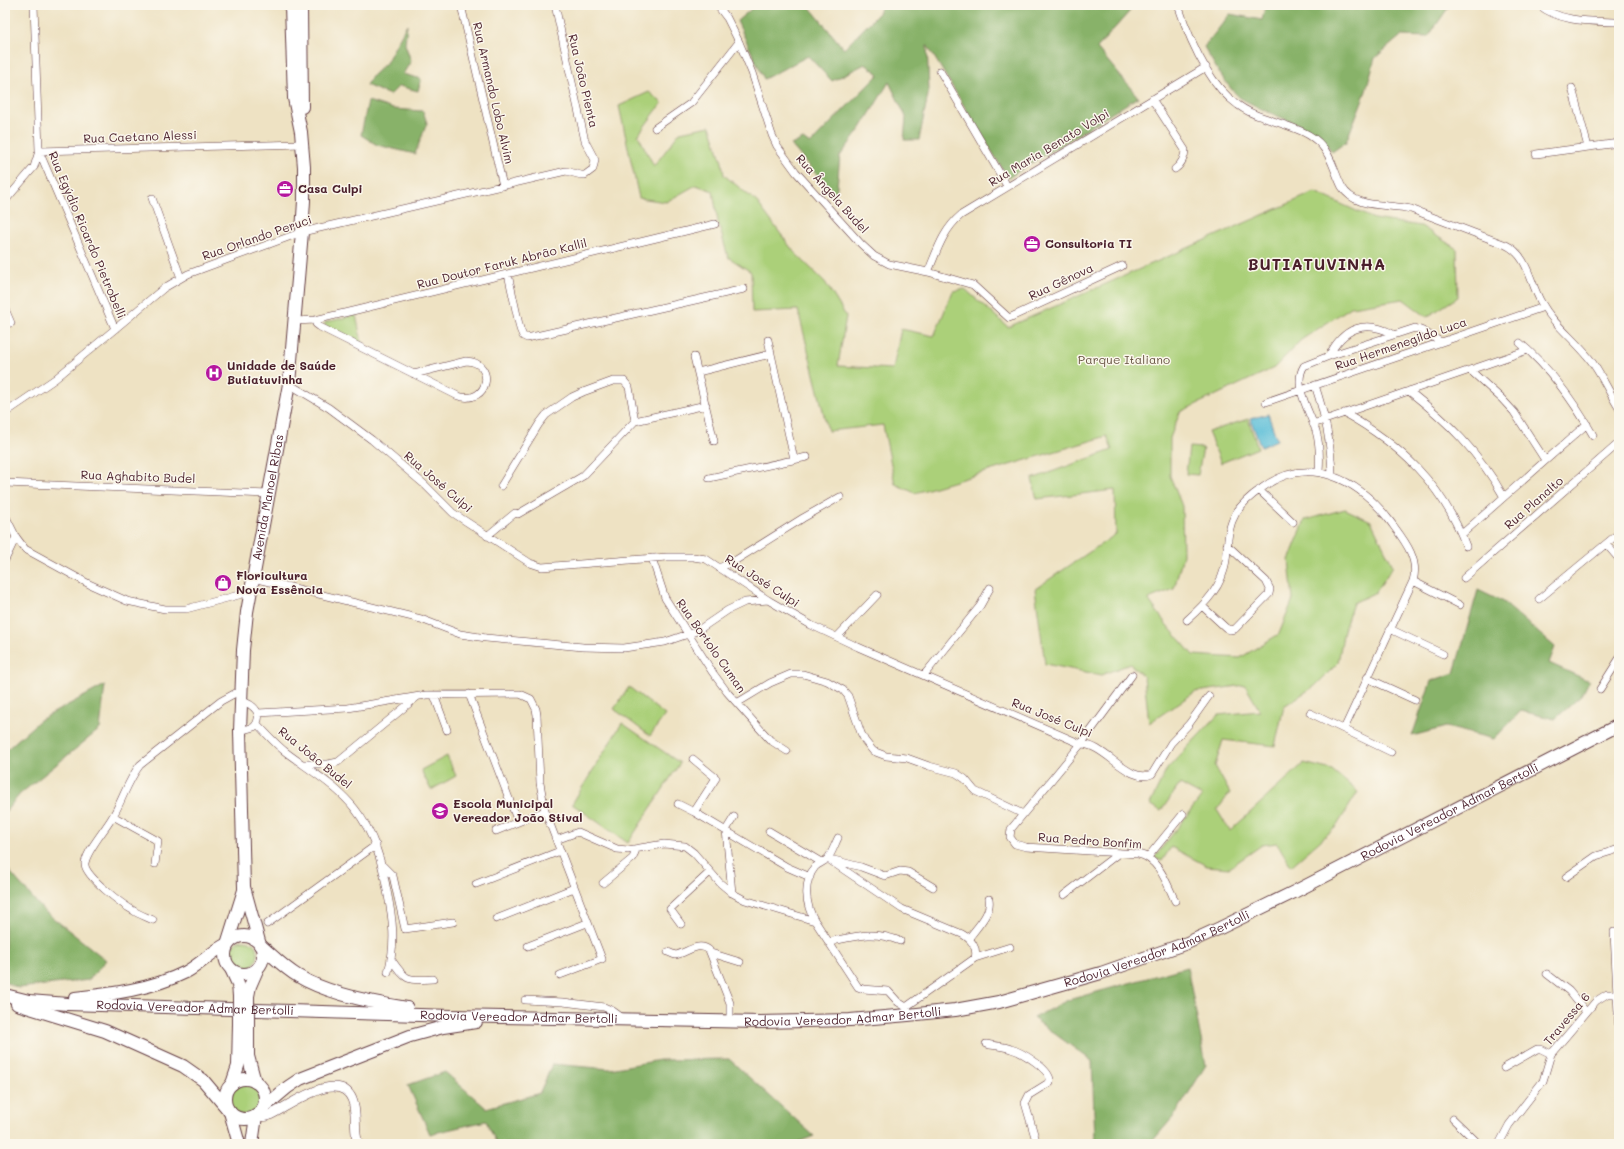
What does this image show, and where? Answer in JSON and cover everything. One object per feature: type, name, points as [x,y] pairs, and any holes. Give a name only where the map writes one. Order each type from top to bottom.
[{"type":"main road","name":"Avenida Manoel Ribas","points":[[260,944],[244,887],[240,731],[241,695],[244,631],[250,592],[289,384],[302,232],[305,184],[301,138],[294,98],[291,5]]},
{"type":"main road","name":"Avenida Manoel Ribas","points":[[301,5],[303,116],[301,138]]},
{"type":"main road","points":[[292,38],[297,66],[303,74]]},
{"type":"main road","name":"Rodovia Vereador Admar Bertolli","points":[[5,995],[40,1002],[68,1004],[626,1020],[798,1022],[907,1011],[955,1010],[999,1002],[1101,973],[1186,943],[1294,892],[1619,725]]},
{"type":"main road","name":"Avenida Manoel Ribas","points":[[227,944],[244,887]]},
{"type":"main road","points":[[40,1002],[118,992],[161,982],[188,971],[219,948],[237,937],[244,936],[250,937],[260,944],[298,976],[321,986],[378,1003],[452,1016]]},
{"type":"main road","points":[[227,944],[224,956],[228,967],[232,971],[244,996],[243,1051],[232,1084],[228,1089],[225,1101],[240,1144]]},
{"type":"main road","points":[[244,996],[263,960],[260,944]]},
{"type":"main road","points":[[232,971],[245,975],[257,970]]},
{"type":"main road","points":[[5,999],[27,1008],[105,1031],[173,1061],[203,1080],[230,1112],[239,1118],[245,1119],[260,1112],[288,1087],[300,1079],[410,1036],[443,1027],[514,1017]]},
{"type":"main road","points":[[243,1051],[255,1082],[263,1091],[265,1096],[252,1144]]},
{"type":"main road","points":[[232,1084],[243,1080],[255,1082]]},
{"type":"street","name":"Rua Egýdio Ricardo Pietrobelli","points":[[34,5],[40,151],[115,329]]},
{"type":"street","name":"Rua Armando Lobo Alvim","points":[[461,5],[503,186]]},
{"type":"street","name":"Rua João Pienta","points":[[555,5],[585,141],[595,160]]},
{"type":"street","name":"Rua Ângela Budel","points":[[717,5],[727,18],[739,42],[752,73],[772,135],[783,155],[792,168],[851,234],[874,256],[889,264],[928,272],[973,285],[1009,318]]},
{"type":"street","points":[[1178,5],[1188,33],[1206,67],[1219,87],[1237,105],[1256,115],[1304,133],[1317,141],[1327,153],[1338,180],[1345,192],[1354,199],[1364,202],[1411,209],[1512,248],[1522,259],[1544,307],[1555,322],[1590,358],[1619,408]]},
{"type":"street","points":[[1539,5],[1553,14],[1565,18],[1619,22]]},
{"type":"street","points":[[655,128],[691,103],[739,42]]},
{"type":"street","name":"Rua Maria Benato Volpi","points":[[928,272],[944,234],[953,221],[968,209],[1206,67]]},
{"type":"street","points":[[940,71],[1007,186]]},
{"type":"street","points":[[1572,88],[1588,147]]},
{"type":"street","points":[[1152,99],[1185,150],[1185,156],[1175,169]]},
{"type":"street","name":"Rua Caetano Alessi","points":[[40,151],[301,138]]},
{"type":"street","points":[[1536,154],[1619,143]]},
{"type":"street","points":[[5,201],[34,167],[40,151]]},
{"type":"street","name":"Rua Orlando Peruci","points":[[5,413],[55,379],[164,288],[181,278],[302,232],[566,171],[586,175],[593,169],[595,160]]},
{"type":"street","points":[[152,198],[181,278]]},
{"type":"street","name":"Rua Doutor Faruk Abrão Kallil","points":[[295,321],[315,320],[714,224]]},
{"type":"street","name":"Rua Gênova","points":[[1009,318],[1012,318],[1122,266]]},
{"type":"street","points":[[508,274],[520,329],[524,336],[531,338],[744,289]]},
{"type":"street","name":"Rua Hermenegildo Luca","points":[[1266,402],[1544,307]]},
{"type":"street","points":[[5,309],[11,323]]},
{"type":"street","points":[[315,320],[316,324],[320,327],[414,374],[458,396],[468,398],[479,394],[485,384],[485,374],[480,366],[476,363],[466,361],[414,374]]},
{"type":"street","points":[[1328,356],[1343,336],[1359,328],[1376,327],[1393,334]]},
{"type":"street","points":[[1319,472],[1320,448],[1314,424],[1301,390],[1300,376],[1304,366],[1328,356],[1409,330],[1420,329],[1441,342]]},
{"type":"street","points":[[768,340],[794,460]]},
{"type":"street","points":[[1520,343],[1557,379],[1593,435]]},
{"type":"street","points":[[1314,424],[1528,350]]},
{"type":"street","points":[[698,372],[771,354]]},
{"type":"street","points":[[694,357],[714,441]]},
{"type":"street","points":[[1470,370],[1514,412],[1546,460]]},
{"type":"street","points":[[502,486],[542,419],[565,402],[584,392],[613,381],[624,381],[629,387],[636,421]]},
{"type":"street","name":"Rua José Culpi","points":[[289,384],[314,398],[349,423],[411,473],[448,509],[535,566],[542,567],[652,558],[693,557],[706,559],[768,600],[802,620],[837,637],[1081,744],[1088,744],[1095,747],[1133,774],[1147,776],[1156,770],[1171,743],[1189,724],[1209,696]]},
{"type":"street","points":[[1315,385],[1326,419],[1331,447],[1332,475]]},
{"type":"street","points":[[1409,391],[1440,416],[1466,443],[1486,468],[1504,497]]},
{"type":"street","points":[[489,537],[514,513],[518,514],[583,476],[636,421],[706,405]]},
{"type":"street","points":[[1344,413],[1384,437],[1410,460],[1444,501],[1462,534],[1466,546]]},
{"type":"street","points":[[1462,534],[1587,424]]},
{"type":"street","name":"Rua Planalto","points":[[1464,578],[1619,443]]},
{"type":"street","points":[[709,478],[808,456]]},
{"type":"street","points":[[1187,620],[1212,594],[1222,576],[1225,567],[1229,529],[1237,512],[1243,504],[1259,490],[1272,481],[1284,476],[1307,472],[1319,472],[1332,475],[1358,489],[1379,507],[1389,519],[1412,556],[1416,568],[1413,581],[1344,729]]},
{"type":"street","name":"Rua Aghabito Budel","points":[[5,483],[269,494]]},
{"type":"street","points":[[1259,490],[1293,522]]},
{"type":"street","points":[[720,568],[736,560],[799,520],[840,498]]},
{"type":"street","points":[[5,515],[16,538],[25,549],[76,577],[115,596],[139,604],[165,609],[186,609],[250,592]]},
{"type":"street","points":[[1539,599],[1619,533]]},
{"type":"street","points":[[5,560],[16,538]]},
{"type":"street","points":[[1606,544],[1619,559]]},
{"type":"street","points":[[1202,606],[1230,630],[1234,629],[1268,594],[1270,589],[1266,581],[1227,545]]},
{"type":"street","name":"Rua Bortolo Cuman","points":[[652,558],[665,598],[687,635],[713,673],[770,740],[786,752]]},
{"type":"street","points":[[253,578],[421,619],[448,630],[472,636],[583,647],[633,647],[653,644],[687,635],[705,627],[737,605],[754,600],[768,600]]},
{"type":"street","points":[[1413,581],[1460,605]]},
{"type":"street","points":[[924,675],[980,606],[990,588]]},
{"type":"street","points":[[837,637],[877,595]]},
{"type":"street","points":[[1390,629],[1443,654]]},
{"type":"street","points":[[1600,688],[1619,659]]},
{"type":"street","points":[[737,703],[770,683],[792,674],[803,674],[827,681],[843,690],[848,696],[861,733],[873,751],[886,756],[907,758],[929,766],[956,773],[975,791],[1023,814]]},
{"type":"street","name":"Rua Pedro Bonfim","points":[[1132,675],[1081,744],[1011,829],[1011,840],[1020,846],[1138,854],[1148,857],[1158,867],[1175,901]]},
{"type":"street","points":[[1367,678],[1415,700]]},
{"type":"street","points":[[469,694],[518,822]]},
{"type":"street","points":[[258,713],[341,708],[418,696],[434,695],[520,694],[531,699],[537,715],[540,783],[545,811],[602,959],[560,975]]},
{"type":"street","points":[[154,920],[132,910],[92,878],[86,870],[84,864],[113,816],[133,774],[140,765],[221,702],[241,695],[258,713],[257,724],[251,728],[240,731]]},
{"type":"street","points":[[434,695],[447,730]]},
{"type":"street","points":[[303,764],[328,764],[338,762],[418,696]]},
{"type":"street","points":[[1310,714],[1391,752]]},
{"type":"street","name":"Rua João Budel","points":[[257,724],[280,747],[329,784],[348,801],[364,821],[376,845],[383,866],[393,927],[391,959],[388,972]]},
{"type":"street","points":[[693,759],[716,778],[694,812]]},
{"type":"street","points":[[678,804],[726,830],[787,867],[810,877]]},
{"type":"street","points":[[496,831],[545,811]]},
{"type":"street","points":[[1148,857],[1183,814]]},
{"type":"street","points":[[113,816],[158,841],[155,864]]},
{"type":"street","points":[[732,893],[726,830],[734,817]]},
{"type":"street","points":[[769,831],[825,860],[902,909],[969,938],[976,951],[974,958]]},
{"type":"street","points":[[556,840],[578,832],[617,849],[636,849],[664,844],[685,846],[694,853],[710,872],[732,893],[745,900],[815,921]]},
{"type":"street","points":[[838,838],[825,860],[815,868],[810,877],[807,895],[810,911],[815,921],[858,987],[863,990],[888,991],[907,1011],[974,958],[1010,947]]},
{"type":"street","points":[[267,924],[376,845]]},
{"type":"street","points":[[603,883],[634,858],[636,849]]},
{"type":"street","points":[[1566,877],[1596,856],[1619,849]]},
{"type":"street","points":[[476,884],[560,851]]},
{"type":"street","points":[[1064,894],[1119,853]]},
{"type":"street","points":[[825,860],[861,867],[885,876],[900,871],[908,872],[933,887]]},
{"type":"street","points":[[383,866],[392,876],[405,929],[453,922]]},
{"type":"street","points":[[681,924],[670,909],[710,872]]},
{"type":"street","points":[[496,919],[574,888]]},
{"type":"street","points":[[969,938],[987,912],[990,905],[989,899]]},
{"type":"street","points":[[528,946],[587,923]]},
{"type":"street","points":[[1614,932],[1619,1032]]},
{"type":"street","points":[[828,942],[871,934],[885,935],[900,940]]},
{"type":"street","points":[[668,952],[672,954],[679,954],[696,947],[704,947],[711,953],[740,962]]},
{"type":"street","points":[[711,953],[730,1003],[730,1021]]},
{"type":"street","points":[[391,959],[409,980],[414,981],[433,979]]},
{"type":"street","points":[[1547,974],[1569,991],[1586,1012]]},
{"type":"street","name":"Travessa 6","points":[[1499,1144],[1509,1125],[1543,1081],[1551,1054],[1601,996],[1607,994],[1617,994]]},
{"type":"street","points":[[524,1000],[563,1002],[604,1007],[626,1020]]},
{"type":"street","points":[[986,1044],[1017,1051],[1042,1068],[1049,1075],[1050,1082],[1029,1095],[1025,1103],[1037,1144]]},
{"type":"street","points":[[1504,1068],[1536,1049],[1541,1048],[1551,1054]]},
{"type":"street","points":[[260,1112],[281,1109],[317,1090],[335,1087],[342,1089],[347,1092],[352,1100],[358,1144]]},
{"type":"street","points":[[1453,1119],[1479,1144]]},
{"type":"green space","points":[[756,5],[808,5],[844,49],[877,15],[882,5],[1132,5],[1129,12],[1097,48],[1138,97],[1008,178],[927,45],[929,90],[919,140],[904,140],[906,117],[889,82],[861,128],[840,156],[836,197],[791,145],[803,139],[810,144],[879,74],[865,64],[832,81],[808,56],[764,79],[737,21]]},
{"type":"green space","points":[[1266,5],[1450,5],[1428,37],[1401,36],[1375,58],[1366,91],[1346,142],[1332,152],[1316,135],[1306,129],[1262,110],[1239,97],[1224,80],[1204,47],[1230,14],[1262,20]]},
{"type":"green space","points":[[407,24],[405,44],[411,61],[403,74],[421,79],[418,91],[399,86],[390,95],[366,85],[373,75],[386,63]]},
{"type":"green space","name":"Parque Italiano","points":[[649,92],[662,103],[638,135],[654,166],[680,132],[710,126],[722,162],[724,175],[757,202],[794,252],[825,282],[846,316],[838,366],[893,369],[901,329],[934,336],[953,291],[965,289],[1008,327],[1315,192],[1374,219],[1421,226],[1457,249],[1458,297],[1427,317],[1403,299],[1351,307],[1301,340],[1274,368],[1180,412],[1170,438],[1170,476],[1182,506],[1183,555],[1174,589],[1148,599],[1166,624],[1193,655],[1240,658],[1279,634],[1293,599],[1289,560],[1305,520],[1345,509],[1371,521],[1393,566],[1376,592],[1353,603],[1344,630],[1338,663],[1315,686],[1284,706],[1275,746],[1223,740],[1215,766],[1230,793],[1217,810],[1230,831],[1304,763],[1332,770],[1358,792],[1336,827],[1291,866],[1277,843],[1262,845],[1229,868],[1207,866],[1171,847],[1162,861],[1154,858],[1202,796],[1180,784],[1161,811],[1150,804],[1167,769],[1218,715],[1260,711],[1245,685],[1195,692],[1149,723],[1144,677],[1130,664],[1101,675],[1045,664],[1035,589],[1116,534],[1115,490],[1037,499],[1032,479],[1112,450],[1107,436],[915,493],[895,484],[883,425],[828,431],[798,310],[752,312],[751,272],[728,257],[718,222],[713,191],[696,185],[666,202],[639,198],[619,106]]},
{"type":"green space","points":[[368,101],[393,109],[423,111],[427,123],[415,154],[377,145],[361,135]]},
{"type":"green space","points":[[356,315],[363,348],[324,325],[326,322]]},
{"type":"green space","points":[[1248,419],[1258,448],[1221,463],[1208,432]]},
{"type":"green space","points":[[1189,447],[1203,448],[1198,475],[1186,474]]},
{"type":"green space","points":[[1478,590],[1503,602],[1555,647],[1549,663],[1589,681],[1582,695],[1555,719],[1521,711],[1494,739],[1446,727],[1412,736],[1431,681],[1454,673]]},
{"type":"green space","points":[[105,685],[100,729],[20,794],[5,812],[5,751],[40,720]]},
{"type":"green space","points":[[629,687],[665,715],[650,736],[614,709]]},
{"type":"green space","points":[[622,723],[680,763],[628,843],[572,804]]},
{"type":"green space","points":[[447,756],[456,776],[431,790],[421,770]]},
{"type":"green space","points":[[5,866],[43,910],[106,960],[89,980],[18,988],[5,982]]},
{"type":"green space","points":[[244,940],[254,944],[258,954],[254,964],[244,968],[234,964],[230,954],[234,944]]},
{"type":"green space","points":[[1187,967],[1206,1065],[1175,1115],[1150,1144],[1112,1144],[1095,1140],[1092,1061],[1033,1018],[1068,1000]]},
{"type":"green space","points":[[729,1059],[814,1136],[793,1144],[497,1144],[486,1121],[430,1134],[408,1085],[445,1072],[486,1108],[540,1093],[552,1064],[610,1069],[660,1060]]},
{"type":"green space","points":[[241,1083],[247,1083],[257,1090],[260,1099],[259,1105],[253,1112],[247,1115],[241,1115],[231,1108],[228,1102],[228,1096],[235,1086]]},
{"type":"water","points":[[1268,414],[1277,440],[1261,447],[1250,419]]},
{"type":"place","name":"Casa Culpi","points":[[285,189]]},
{"type":"place","name":"Consultoria TI","points":[[1032,244]]},
{"type":"place","name":"Unidade de Saúde Butiatuvinha","points":[[214,373]]},
{"type":"place","name":"Floricultura Nova Essência","points":[[223,583]]},
{"type":"place","name":"Escola Municipal Vereador João Stival","points":[[440,811]]},
{"type":"district","name":"BUTIATUVINHA","points":[[1317,264]]}]
